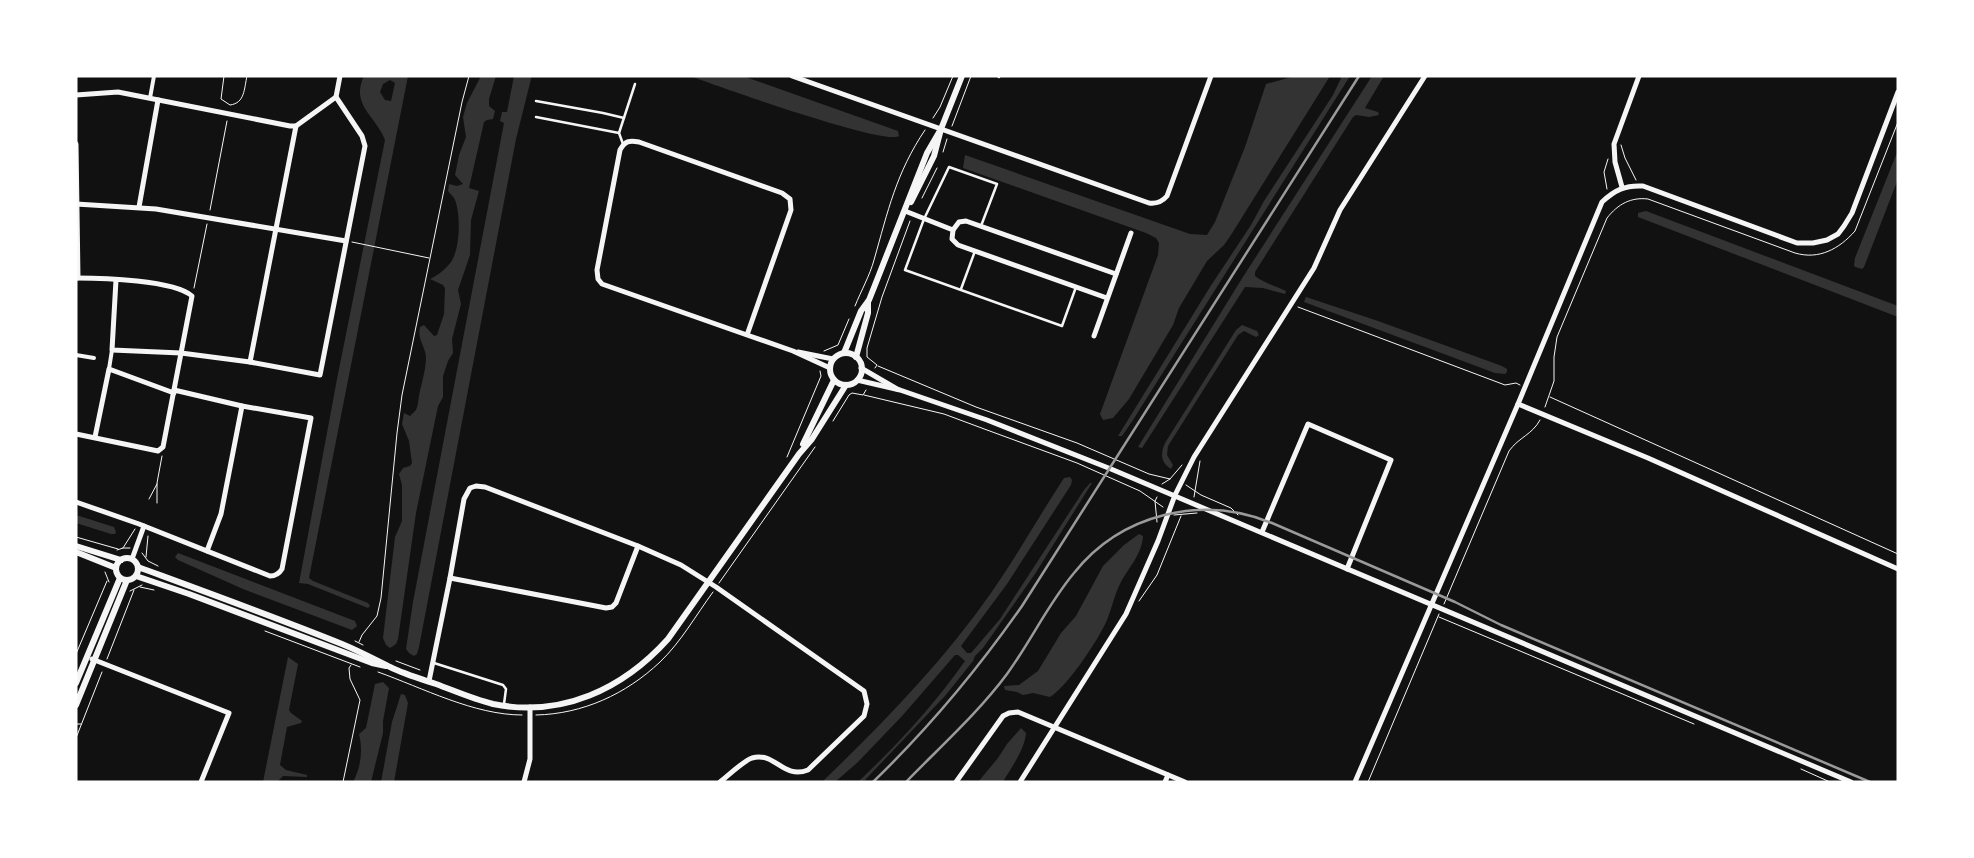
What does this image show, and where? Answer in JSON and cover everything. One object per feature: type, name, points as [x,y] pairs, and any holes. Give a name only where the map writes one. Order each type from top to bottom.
[{"type":"street","points":[[150,98],[154,76]]},
{"type":"street","points":[[250,362],[296,126],[336,97],[340,76]]},
{"type":"street","points":[[792,76],[1156,204],[1167,196],[1211,76]]},
{"type":"street","points":[[799,454],[834,380],[830,368],[833,359],[844,353],[905,211],[934,156],[941,129],[962,76]]},
{"type":"street","points":[[1020,782],[1126,614],[1158,541],[1175,495],[1202,445],[1320,255],[1340,210],[1425,76]]},
{"type":"street","points":[[1622,187],[1613,152],[1618,132],[1639,76]]},
{"type":"street","points":[[76,95],[118,92],[296,126]]},
{"type":"street","points":[[1354,782],[1526,387],[1602,202],[1610,194],[1622,187],[1642,186],[1797,243],[1813,243],[1827,240],[1838,234],[1852,213],[1898,92]]},
{"type":"street","points":[[112,350],[182,353],[250,362],[320,375],[365,146],[362,136],[336,97]]},
{"type":"street","points":[[139,208],[158,100]]},
{"type":"street","points":[[1891,110],[1898,113]]},
{"type":"street","points":[[747,335],[791,210],[790,199],[782,193],[639,142],[630,140],[623,144],[620,150],[597,270],[598,279],[602,284],[747,335],[793,351],[830,368]]},
{"type":"street","points":[[76,144],[77,278],[142,282],[186,290],[192,296],[163,448],[158,451],[76,434]]},
{"type":"street","points":[[77,204],[139,208],[208,216],[346,241]]},
{"type":"street","points":[[905,211],[953,230]]},
{"type":"street","points":[[1107,298],[958,244],[952,239],[953,230],[959,222],[966,221],[1116,274]]},
{"type":"street","points":[[1094,336],[1131,233]]},
{"type":"street","points":[[95,437],[111,361],[116,280]]},
{"type":"street","points":[[856,357],[868,313],[868,300]]},
{"type":"street","points":[[793,351],[833,359]]},
{"type":"street","points":[[120,578],[127,580],[136,576],[189,594],[363,660],[429,678],[478,700],[530,707],[559,704],[581,699],[599,692],[630,675],[642,666],[668,639],[799,454],[812,439],[846,385],[857,380],[860,375],[860,362],[856,357],[844,353]]},
{"type":"street","points":[[76,355],[94,358]]},
{"type":"street","points":[[104,360],[111,361]]},
{"type":"street","points":[[861,368],[900,390]]},
{"type":"street","points":[[76,502],[144,526],[270,576],[275,576],[282,569],[311,418],[174,392],[109,369]]},
{"type":"street","points":[[834,380],[846,385]]},
{"type":"street","points":[[857,380],[900,390],[1037,439],[1247,525],[1431,605],[1851,782]]},
{"type":"street","points":[[1518,404],[1648,458],[1898,569]]},
{"type":"street","points":[[207,551],[221,514],[242,406]]},
{"type":"street","points":[[1262,532],[1308,424],[1391,460],[1347,569]]},
{"type":"street","points":[[429,678],[464,499],[470,488],[476,486],[485,487],[638,546],[681,566],[709,582],[864,691],[868,704],[864,716],[808,770],[792,773],[767,757],[752,758],[720,782]]},
{"type":"street","points":[[132,560],[144,526]]},
{"type":"street","points":[[76,546],[121,560],[126,558],[132,560],[138,567],[328,639],[375,658],[390,667]]},
{"type":"street","points":[[450,578],[606,608],[612,607],[616,603],[638,546]]},
{"type":"street","points":[[76,552],[116,568],[120,578],[76,683]]},
{"type":"street","points":[[116,568],[121,560]]},
{"type":"street","points":[[136,576],[138,567]]},
{"type":"street","points":[[76,705],[127,580]]},
{"type":"street","points":[[87,657],[229,713],[201,782]]},
{"type":"street","points":[[524,782],[530,759],[530,707]]},
{"type":"street","points":[[956,782],[1002,716],[1018,712],[1185,782]]},
{"type":"street","points":[[1165,782],[1168,774]]},
{"type":"lane","points":[[623,144],[619,133],[635,84]]},
{"type":"lane","points":[[536,101],[624,118]]},
{"type":"lane","points":[[536,117],[619,133]]},
{"type":"lane","points":[[981,226],[997,184],[949,168],[924,219],[905,270],[1062,326],[1076,287]]},
{"type":"lane","points":[[961,289],[975,251]]},
{"type":"lane","points":[[433,663],[503,685],[506,689],[504,705]]},
{"type":"path","points":[[224,76],[220,95],[223,101],[230,105],[238,103],[242,99],[247,76]]},
{"type":"path","points":[[365,646],[359,642],[362,635],[377,616],[381,598],[401,404],[462,102],[469,76]]},
{"type":"path","points":[[822,356],[826,349],[838,345],[874,262],[889,204],[898,178],[915,144],[940,107],[953,76]]},
{"type":"path","points":[[941,158],[971,76]]},
{"type":"path","points":[[195,283],[228,114]]},
{"type":"path","points":[[1368,782],[1509,451],[1520,438],[1536,429],[1543,414],[1554,381],[1557,337],[1603,225],[1611,212],[1619,206],[1638,198],[1658,202],[1803,256],[1825,253],[1846,242],[1856,231],[1898,122]]},
{"type":"path","points":[[1618,132],[1625,158],[1635,176],[1638,198]]},
{"type":"path","points":[[1609,153],[1604,172],[1605,185],[1610,194]]},
{"type":"path","points":[[922,199],[938,167]]},
{"type":"path","points":[[913,214],[882,297],[867,348],[867,357],[877,365],[976,407],[1077,443],[1149,474],[1170,479]]},
{"type":"path","points":[[360,244],[430,258]]},
{"type":"path","points":[[1290,304],[1505,385],[1516,383],[1526,387]]},
{"type":"path","points":[[785,462],[821,376],[819,364]]},
{"type":"path","points":[[873,374],[877,365]]},
{"type":"path","points":[[863,395],[868,384]]},
{"type":"path","points":[[832,422],[852,393],[944,414],[1077,463],[1140,491],[1173,515],[1187,514],[1192,502],[1196,492],[1202,445]]},
{"type":"path","points":[[1549,397],[1898,554]]},
{"type":"path","points":[[427,690],[483,710],[502,714],[530,715],[566,712],[581,708],[612,696],[636,682],[661,661],[684,632],[817,445]]},
{"type":"path","points":[[157,502],[161,461]]},
{"type":"path","points":[[149,499],[158,483]]},
{"type":"path","points":[[1181,483],[1231,508],[1247,525]]},
{"type":"path","points":[[1139,602],[1156,575],[1182,514]]},
{"type":"path","points":[[123,548],[144,526]]},
{"type":"path","points":[[144,526],[146,558]]},
{"type":"path","points":[[76,537],[118,549]]},
{"type":"path","points":[[76,654],[108,580],[105,571]]},
{"type":"path","points":[[134,590],[140,587]]},
{"type":"path","points":[[1439,616],[1700,726]]},
{"type":"path","points":[[391,659],[429,678]]},
{"type":"path","points":[[343,782],[360,700],[350,679],[349,668],[351,664]]},
{"type":"path","points":[[76,724],[82,724]]},
{"type":"path","points":[[1798,768],[1830,782]]},
{"type":"shaded area","points":[[364,76],[408,76],[309,578],[368,603],[370,606],[368,608],[308,584],[299,583],[337,379],[385,140],[362,103],[360,95]],"holes":[[[390,80],[395,83],[391,101],[385,100],[380,92],[383,84]]]},
{"type":"shaded area","points":[[481,76],[496,76],[489,99],[489,106],[495,111],[493,119],[484,122],[469,188],[479,191],[471,220],[470,255],[458,290],[461,304],[452,339],[453,353],[443,376],[443,397],[438,406],[416,513],[398,639],[396,644],[390,648],[386,645],[383,638],[395,537],[402,521],[402,485],[399,474],[403,468],[410,466],[412,463],[409,441],[402,424],[404,413],[410,416],[416,410],[425,369],[426,357],[420,339],[420,327],[424,325],[434,336],[437,335],[444,314],[445,288],[443,285],[430,279],[449,265],[456,249],[459,232],[458,214],[455,200],[448,191],[449,184],[457,186],[463,184],[455,175],[459,155],[466,137],[463,117],[467,103]]},
{"type":"shaded area","points":[[514,76],[531,76],[531,79],[516,139],[419,647],[417,654],[414,656],[406,649],[413,602],[504,123],[500,121],[502,112],[507,112]]},
{"type":"shaded area","points":[[690,76],[743,76],[898,131],[899,136],[887,137],[834,124]]},
{"type":"shaded area","points":[[1295,76],[1330,76],[1231,235],[1224,245],[1207,261],[1179,308],[1173,325],[1129,399],[1113,418],[1103,420],[1100,414],[1158,255],[1159,243],[1156,238],[1146,233],[963,168],[965,155],[1190,234],[1207,235],[1215,222],[1245,147],[1266,84]]},
{"type":"shaded area","points":[[1342,76],[1350,76],[1133,420],[1122,436],[1118,436],[1210,287],[1251,225],[1264,201],[1333,95]]},
{"type":"shaded area","points":[[1372,76],[1384,76],[1365,108],[1378,112],[1379,115],[1369,117],[1356,115],[1353,117],[1255,272],[1255,276],[1266,283],[1286,291],[1285,294],[1263,288],[1245,287],[1142,448],[1138,447],[1241,280]]},
{"type":"shaded area","points":[[1898,150],[1898,179],[1864,267],[1862,269],[1855,267],[1855,258]]},
{"type":"shaded area","points":[[1646,211],[1898,306],[1898,317],[1638,217],[1638,213]]},
{"type":"shaded area","points":[[1306,297],[1502,366],[1507,369],[1507,372],[1505,374],[1495,373],[1304,302]]},
{"type":"shaded area","points":[[1242,325],[1257,331],[1259,335],[1256,337],[1244,331],[1238,335],[1168,446],[1167,455],[1173,465],[1171,469],[1162,458],[1165,443],[1236,330]]},
{"type":"shaded area","points":[[1070,477],[1072,480],[1071,485],[1007,584],[961,646],[967,653],[971,653],[1000,619],[1084,490],[1092,483],[1035,574],[983,648],[945,696],[865,780],[858,782],[901,739],[941,693],[965,661],[958,655],[955,655],[903,715],[858,762],[835,782],[822,782],[911,692],[952,644],[1001,579],[1064,478]]},
{"type":"shaded area","points":[[76,515],[114,527],[116,532],[111,534],[76,523]]},
{"type":"shaded area","points":[[1139,534],[1143,536],[1140,549],[1120,584],[1109,616],[1090,650],[1065,683],[1050,697],[1033,693],[1023,695],[1005,690],[1004,686],[1019,685],[1038,671],[1061,633],[1076,616],[1103,566],[1124,545]]},
{"type":"shaded area","points":[[178,553],[355,621],[357,626],[352,630],[243,589],[178,560],[175,557]]},
{"type":"shaded area","points":[[288,657],[298,664],[289,710],[302,721],[287,727],[280,765],[286,770],[307,775],[307,777],[283,776],[277,782],[263,782]]},
{"type":"shaded area","points":[[383,682],[389,688],[383,721],[383,733],[371,782],[353,782],[360,758],[359,734],[366,728],[375,684]]},
{"type":"shaded area","points":[[401,694],[405,695],[408,703],[394,782],[381,782],[392,722]]},
{"type":"shaded area","points":[[1021,728],[1026,733],[1023,745],[1003,782],[978,782],[1007,744]]},
{"type":"railway","points":[[873,782],[914,741],[952,697],[1022,606],[1359,76]]},
{"type":"railway","points":[[906,782],[996,688],[1016,661],[1065,585],[1093,553],[1115,536],[1139,524],[1164,515],[1218,510],[1245,514],[1272,523],[1455,602],[1501,625],[1870,782]]}]
